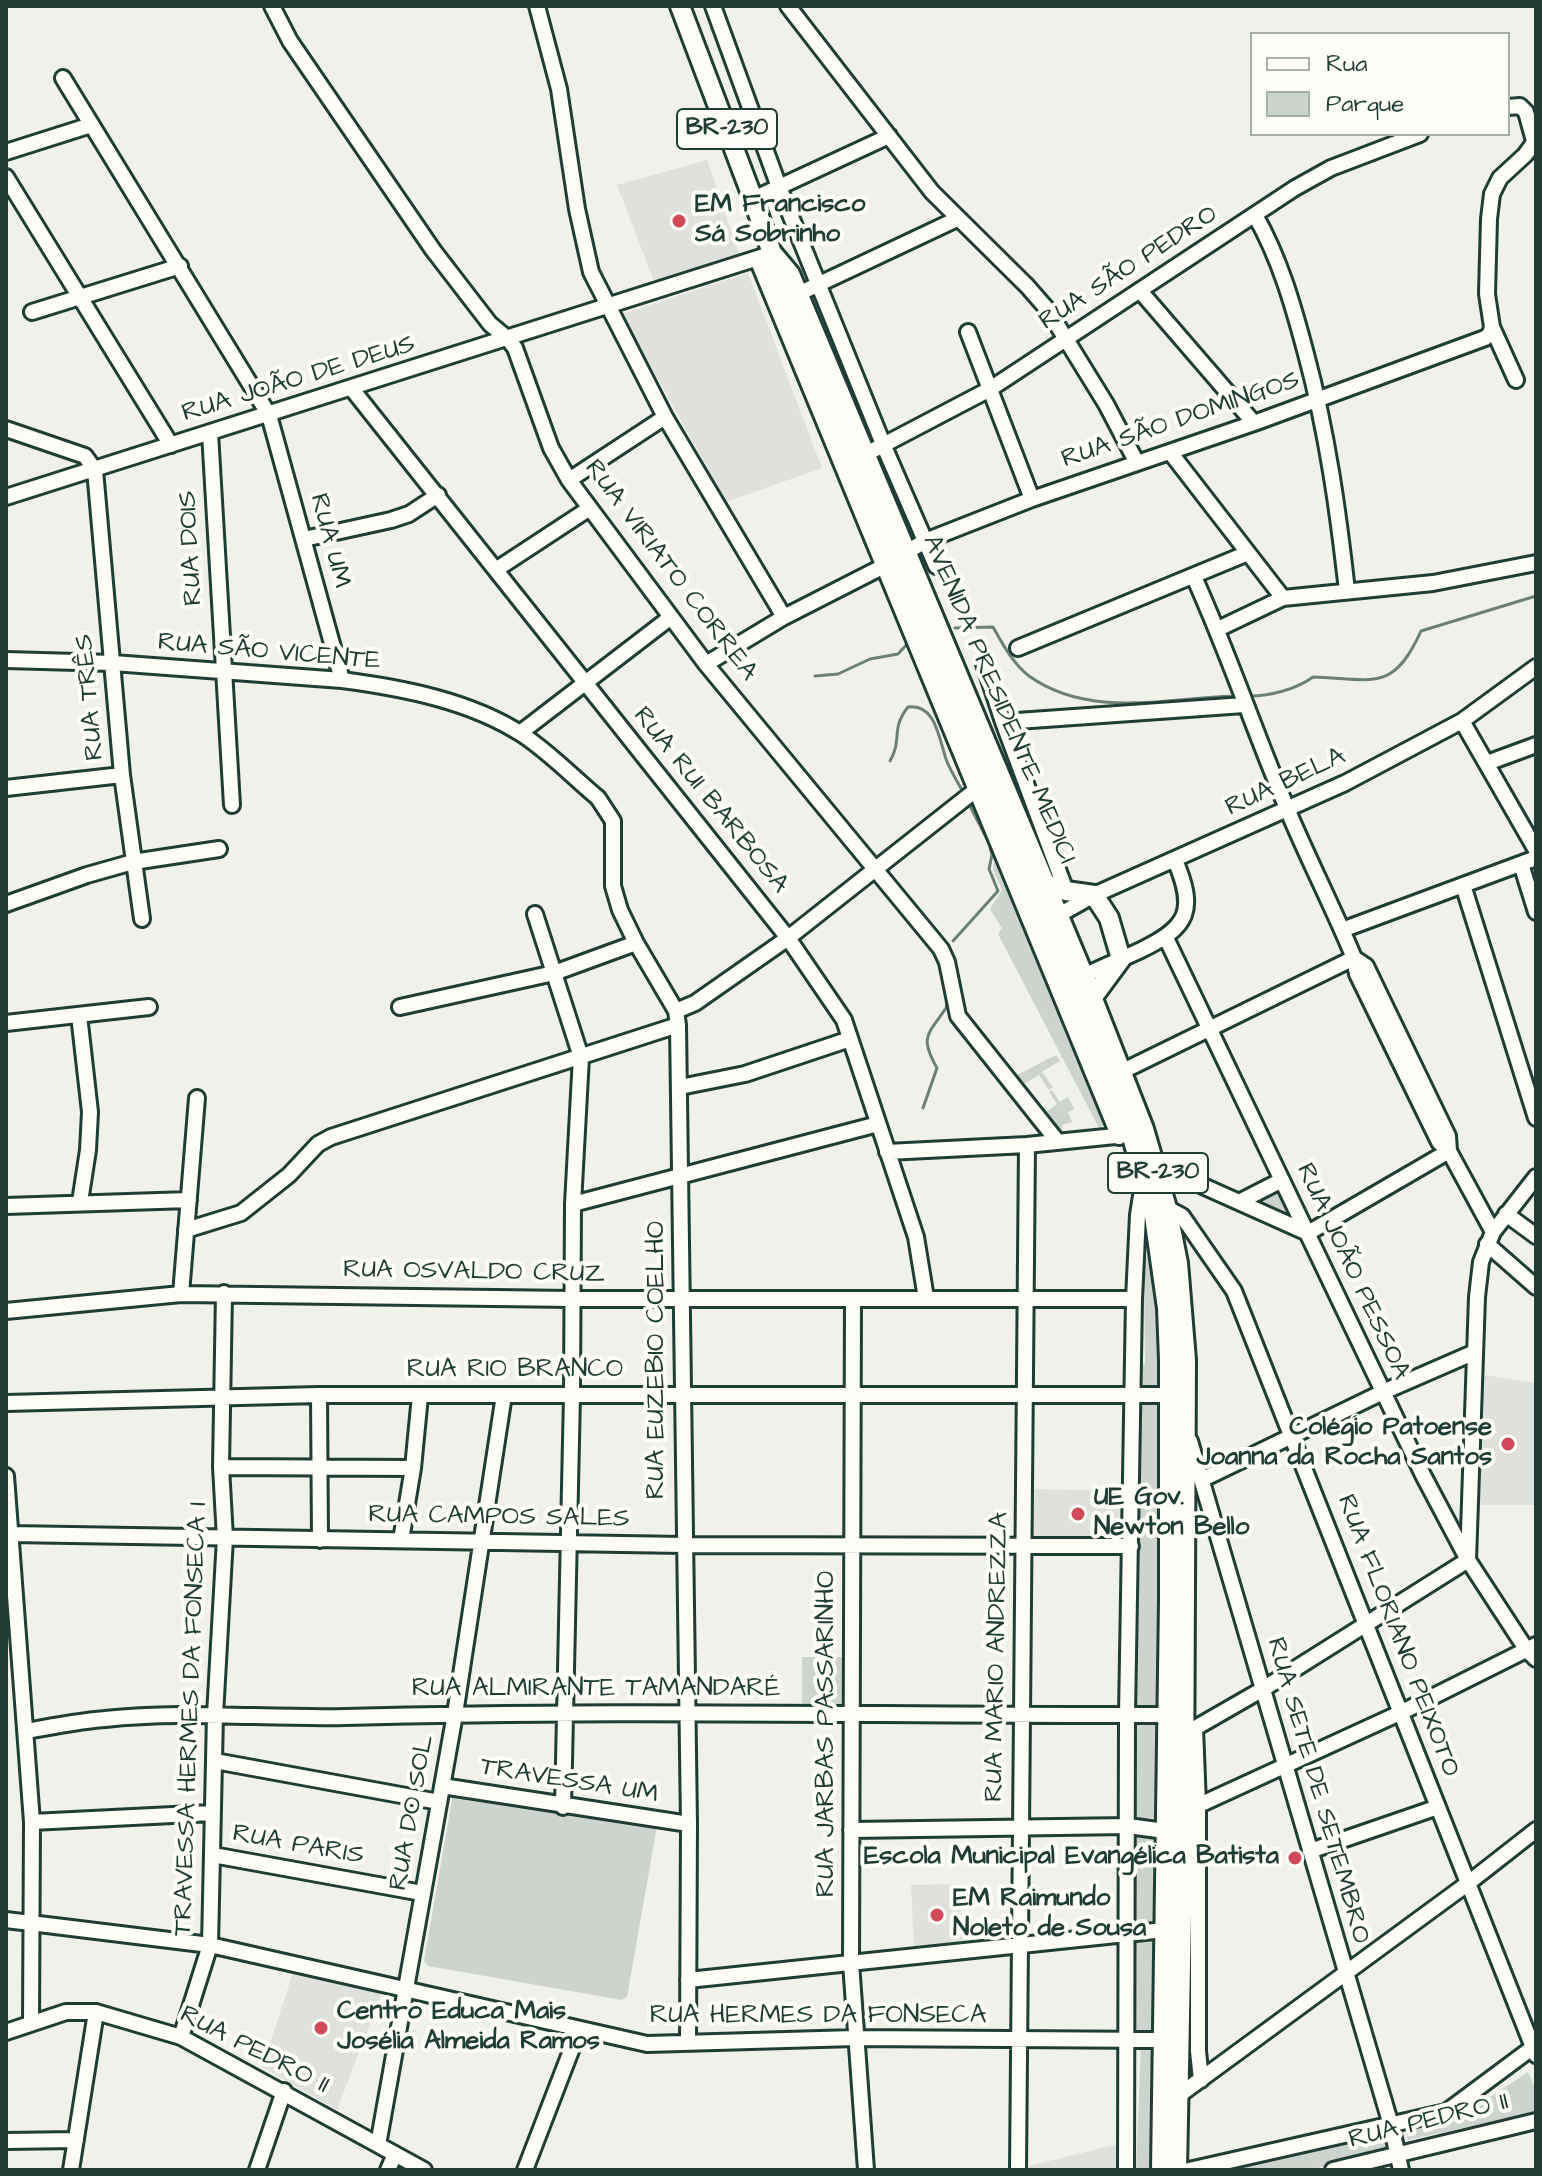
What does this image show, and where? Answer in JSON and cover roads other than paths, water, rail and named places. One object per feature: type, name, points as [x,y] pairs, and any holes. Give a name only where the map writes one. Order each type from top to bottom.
[{"type":"main road","name":"BR-230","points":[[680,6],[753,199],[764,256]]},
{"type":"main road","name":"AVENIDA PRESIDENTE MEDICI","points":[[764,256],[790,274],[876,449],[897,559],[1046,884],[1053,919]]},
{"type":"main road","name":"AVENIDA PRESIDENTE MEDICI","points":[[764,256],[778,279],[1053,919],[1132,1133],[1150,1171],[1160,1209],[1167,1308],[1186,1427],[1191,1808],[1174,1860],[1164,1930],[1161,2170]]},
{"type":"main road","points":[[1046,884],[1094,895],[1109,918],[1121,959],[1093,997]]},
{"type":"main road","name":"AVENIDA PRESIDENTE MEDICI","points":[[1077,979],[1093,997],[1123,1071],[1132,1133]]},
{"type":"main road","name":"AVENIDA PRESIDENTE MEDICI","points":[[1177,1360],[1169,1395],[1165,1831],[1174,1860],[1177,2170]]},
{"type":"street","name":"RUA VIRIATO CORREA","points":[[272,6],[290,41],[433,250],[490,324],[515,348],[551,448],[569,480],[706,664],[941,949],[947,962],[958,1016],[1058,1142]]},
{"type":"street","points":[[537,6],[559,89],[584,248],[591,272],[665,417],[784,617]]},
{"type":"street","points":[[713,6],[779,187],[819,285],[876,449],[936,566]]},
{"type":"street","points":[[788,6],[932,192],[1027,286],[1067,338],[1137,463]]},
{"type":"street","name":"RUA UM","points":[[63,78],[269,415],[342,680]]},
{"type":"street","points":[[1510,107],[1520,106],[1526,112],[1535,140],[1525,155],[1500,178],[1492,194],[1487,269],[1492,327],[1516,380]]},
{"type":"street","points":[[6,152],[91,125]]},
{"type":"street","points":[[753,199],[889,136]]},
{"type":"street","name":"RUA SÃO PEDRO","points":[[876,449],[990,389],[1331,168],[1415,136]]},
{"type":"street","points":[[6,177],[171,445]]},
{"type":"street","points":[[1255,215],[1282,272],[1318,399],[1331,461],[1347,591]]},
{"type":"street","points":[[798,294],[957,219]]},
{"type":"street","name":"RUA JOÃO DE DEUS","points":[[6,497],[764,256]]},
{"type":"street","points":[[32,312],[180,266]]},
{"type":"street","points":[[1141,292],[1254,423]]},
{"type":"street","name":"RUA SÃO DOMINGOS","points":[[706,664],[784,617],[897,559],[925,541],[1032,499],[1254,423],[1485,338],[1492,327]]},
{"type":"street","points":[[968,332],[1032,499]]},
{"type":"street","name":"RUA RUI BARBOSA","points":[[352,389],[788,938],[844,1020],[916,1237],[926,1298]]},
{"type":"street","points":[[569,480],[665,417]]},
{"type":"street","points":[[6,429],[85,456],[95,470]]},
{"type":"street","name":"RUA DOIS","points":[[210,433],[232,805]]},
{"type":"street","points":[[1170,452],[1283,598]]},
{"type":"street","name":"RUA TRÊS","points":[[95,470],[122,775],[142,919]]},
{"type":"street","points":[[304,539],[391,520],[409,514],[438,495]]},
{"type":"street","points":[[497,569],[590,508]]},
{"type":"street","points":[[1018,648],[1248,553]]},
{"type":"street","points":[[887,1152],[1027,1145],[1132,1133],[977,789],[897,559]]},
{"type":"street","points":[[1218,629],[1283,598],[1433,583],[1536,563]]},
{"type":"street","points":[[1194,577],[1218,629],[1242,699],[1288,810],[1354,958],[1366,966],[1389,1012],[1448,1136],[1449,1151],[1490,1238],[1536,1287]]},
{"type":"street","points":[[520,733],[671,617]]},
{"type":"street","name":"RUA SÃO VICENTE","points":[[6,660],[223,670],[375,684],[471,709],[520,733]]},
{"type":"street","name":"AVENIDA PRESIDENTE MEDICI","points":[[984,664],[1066,891]]},
{"type":"street","name":"RUA BELA","points":[[1053,919],[1094,895],[1288,810],[1462,721],[1536,667]]},
{"type":"street","points":[[1003,722],[1242,699]]},
{"type":"street","points":[[1462,721],[1536,850]]},
{"type":"street","name":"RUA EUZEBIO COELHO","points":[[520,733],[607,809],[613,821],[613,886],[620,910],[677,1018],[684,1298],[682,1394],[689,1824],[688,2042]]},
{"type":"street","points":[[1487,763],[1536,745]]},
{"type":"street","points":[[6,788],[122,775]]},
{"type":"street","points":[[186,1230],[241,1213],[289,1175],[318,1144],[331,1137],[581,1057],[677,1018],[788,938],[977,789]]},
{"type":"street","points":[[6,904],[133,862],[219,849]]},
{"type":"street","points":[[1342,930],[1536,858]]},
{"type":"street","points":[[1077,979],[1166,938],[1181,923],[1185,893],[1175,860]]},
{"type":"street","points":[[1521,864],[1536,912]]},
{"type":"street","points":[[1463,885],[1536,1118]]},
{"type":"street","points":[[535,914],[581,1057],[573,1204],[563,1807]]},
{"type":"street","name":"RUA JOÃO PESSOA","points":[[1166,938],[1383,1392],[1468,1560],[1533,1651]]},
{"type":"street","points":[[400,1007],[554,973],[636,943]]},
{"type":"street","points":[[1123,1071],[1354,958]]},
{"type":"street","points":[[6,1023],[149,1007]]},
{"type":"street","points":[[79,1015],[90,1112],[80,1202]]},
{"type":"street","points":[[680,1087],[745,1074],[850,1039]]},
{"type":"street","points":[[181,1294],[197,1098]]},
{"type":"street","points":[[573,1204],[878,1124]]},
{"type":"street","name":"RUA MARIO ANDREZZA","points":[[1018,2170],[1027,1145]]},
{"type":"street","points":[[1150,1171],[1239,1202],[1308,1233],[1449,1151]]},
{"type":"street","name":"AVENIDA PRESIDENTE MEDICI","points":[[1126,2170],[1127,1715],[1134,1299],[1138,1215],[1150,1171]]},
{"type":"street","points":[[1189,1731],[1263,1689],[1468,1560],[1477,1297],[1481,1262],[1490,1238],[1536,1177]]},
{"type":"street","points":[[1239,1202],[1282,1180]]},
{"type":"street","points":[[6,1206],[189,1200]]},
{"type":"street","name":"RUA FLORIANO PEIXOTO","points":[[1160,1209],[1182,1216],[1234,1291],[1535,2049]]},
{"type":"street","points":[[1506,1214],[1536,1236]]},
{"type":"street","name":"RUA OSVALDO CRUZ","points":[[6,1311],[181,1294],[224,1293],[572,1299],[1134,1299]]},
{"type":"street","name":"TRAVESSA HERMES DA FONSECA I","points":[[181,2037],[210,1945],[215,1715],[225,1538],[221,1467],[224,1293]]},
{"type":"street","name":"RUA JARBAS PASSARINHO","points":[[853,1299],[851,1963],[866,2170]]},
{"type":"street","points":[[1201,1480],[1383,1392],[1475,1352]]},
{"type":"street","points":[[319,1395],[320,1540]]},
{"type":"street","name":"RUA RIO BRANCO","points":[[6,1403],[319,1395],[1169,1395]]},
{"type":"street","name":"RUA DO SOL","points":[[378,2145],[455,1714],[504,1395]]},
{"type":"street","points":[[401,1540],[413,1468],[420,1396]]},
{"type":"street","name":"RUA SETE DE SETEMBRO","points":[[1186,1427],[1400,2162]]},
{"type":"street","points":[[221,1467],[413,1468]]},
{"type":"street","points":[[6,1476],[32,1822],[31,2023]]},
{"type":"street","name":"RUA CAMPOS SALES","points":[[10,1534],[684,1545],[1131,1546]]},
{"type":"street","points":[[1201,2080],[1191,1808],[1533,1651]]},
{"type":"street","name":"RUA ALMIRANTE TAMANDARÉ","points":[[27,1731],[107,1718],[215,1715],[327,1717],[850,1712],[1166,1715]]},
{"type":"street","points":[[215,1761],[439,1802]]},
{"type":"street","name":"TRAVESSA UM","points":[[442,1786],[689,1824]]},
{"type":"street","points":[[1310,1851],[1438,1807]]},
{"type":"street","points":[[32,1822],[213,1813]]},
{"type":"street","points":[[851,1830],[1128,1826],[1165,1831]]},
{"type":"street","points":[[1178,2096],[1536,1830]]},
{"type":"street","name":"RUA PARIS","points":[[213,1855],[422,1893]]},
{"type":"street","name":"RUA HERMES DA FONSECA","points":[[6,1920],[210,1945],[633,2042],[855,2038],[1162,2040]]},
{"type":"street","points":[[688,1980],[1164,1930]]},
{"type":"street","name":"RUA PEDRO II","points":[[6,2032],[66,2012],[96,2012],[181,2037],[424,2170]]},
{"type":"street","points":[[71,2170],[96,2012]]},
{"type":"street","points":[[525,2170],[579,2030]]},
{"type":"street","points":[[1189,2170],[1446,2112],[1535,2049]]},
{"type":"street","points":[[257,2170],[284,2091]]},
{"type":"street","name":"RUA PEDRO II","points":[[1333,2170],[1400,2162],[1536,2121]]},
{"type":"street","points":[[6,2141],[76,2140]]},
{"type":"street","points":[[388,2170],[395,2154]]},
{"type":"waterway","points":[[1250,696],[1283,691],[1313,677],[1379,678],[1401,665],[1421,631],[1536,596]]},
{"type":"waterway","points":[[955,628],[993,627],[1023,671],[1053,690],[1078,698],[1130,703],[1238,696]]},
{"type":"waterway","points":[[815,676],[838,674],[870,659],[898,654],[909,642]]},
{"type":"waterway","points":[[890,761],[896,746],[899,722],[908,707],[918,707],[926,711],[936,726],[948,764],[963,792]]},
{"type":"waterway","points":[[953,941],[998,891],[989,869],[992,855],[989,843],[968,802]]},
{"type":"waterway","points":[[923,1108],[937,1068],[928,1049],[928,1036],[947,1003]]},
{"type":"place","name":"EM Francisco Sá Sobrinho","points":[[679,221]]},
{"type":"place","name":"Colégio Patoense Joanna da Rocha Santos","points":[[1508,1444]]},
{"type":"place","name":"UE Gov. Newton Bello","points":[[1078,1514]]},
{"type":"place","name":"Escola Municipal Evangélica Batista","points":[[1295,1858]]},
{"type":"place","name":"EM Raimundo Noleto de Sousa","points":[[937,1915]]},
{"type":"place","name":"Centro Educa Mais Josélia Almeida Ramos","points":[[321,2028]]}]
